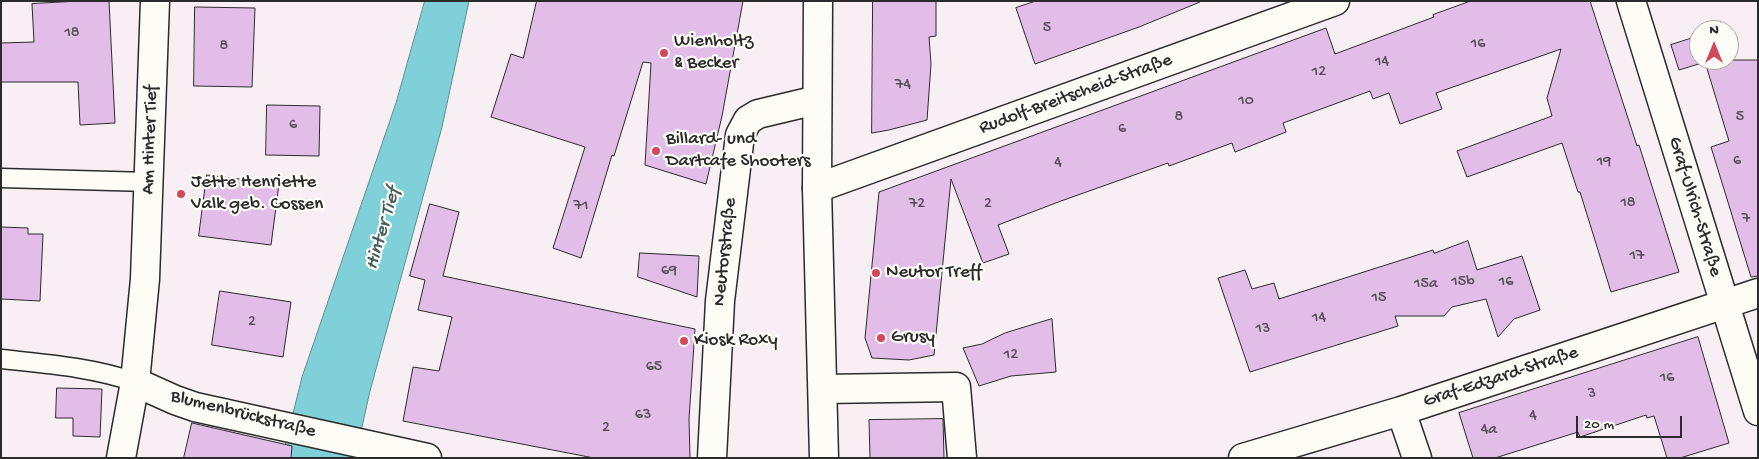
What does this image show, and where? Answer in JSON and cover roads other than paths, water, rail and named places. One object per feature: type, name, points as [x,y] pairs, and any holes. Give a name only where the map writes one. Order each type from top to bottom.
[{"type":"street","name":"Am Hinter Tief","points":[[121,458],[135,382],[146,279],[155,1]]},
{"type":"street","points":[[818,1],[817,188],[824,458]]},
{"type":"street","name":"Rudolf-Breitscheid-Straße","points":[[817,188],[1335,1]]},
{"type":"street","name":"Graf-Ulrich-Straße","points":[[1631,1],[1758,411]]},
{"type":"street","name":"Neutorstraße","points":[[712,458],[720,301],[740,135],[748,120],[758,114],[817,100]]},
{"type":"street","name":"Graf-Edzard-Straße","points":[[1243,458],[1401,411],[1758,293]]},
{"type":"street","name":"Blumenbrückstraße","points":[[135,382],[187,404],[427,458]]},
{"type":"street","points":[[823,389],[956,387],[962,458]]},
{"type":"street","points":[[1401,411],[1417,458]]},
{"type":"lane","points":[[1,178],[149,182]]},
{"type":"lane","name":"Blumenbrückstraße","points":[[1,359],[74,366],[116,375],[135,382]]},
{"type":"water","name":"Hinter Tief","points":[[425,1],[469,1],[442,127],[370,391],[355,458],[282,458],[302,377],[396,103]]},
{"type":"place","name":"Wienholtz & Becker","points":[[664,53]]},
{"type":"place","name":"Billard- und Dartcafe Shooters","points":[[656,151]]},
{"type":"place","name":"Jette Henriette Valk geb. Cossen","points":[[181,194]]},
{"type":"place","name":"Neutor Treff","points":[[876,273]]},
{"type":"place","name":"Grusy","points":[[881,338]]},
{"type":"place","name":"Kiosk Roxy","points":[[684,341]]}]
